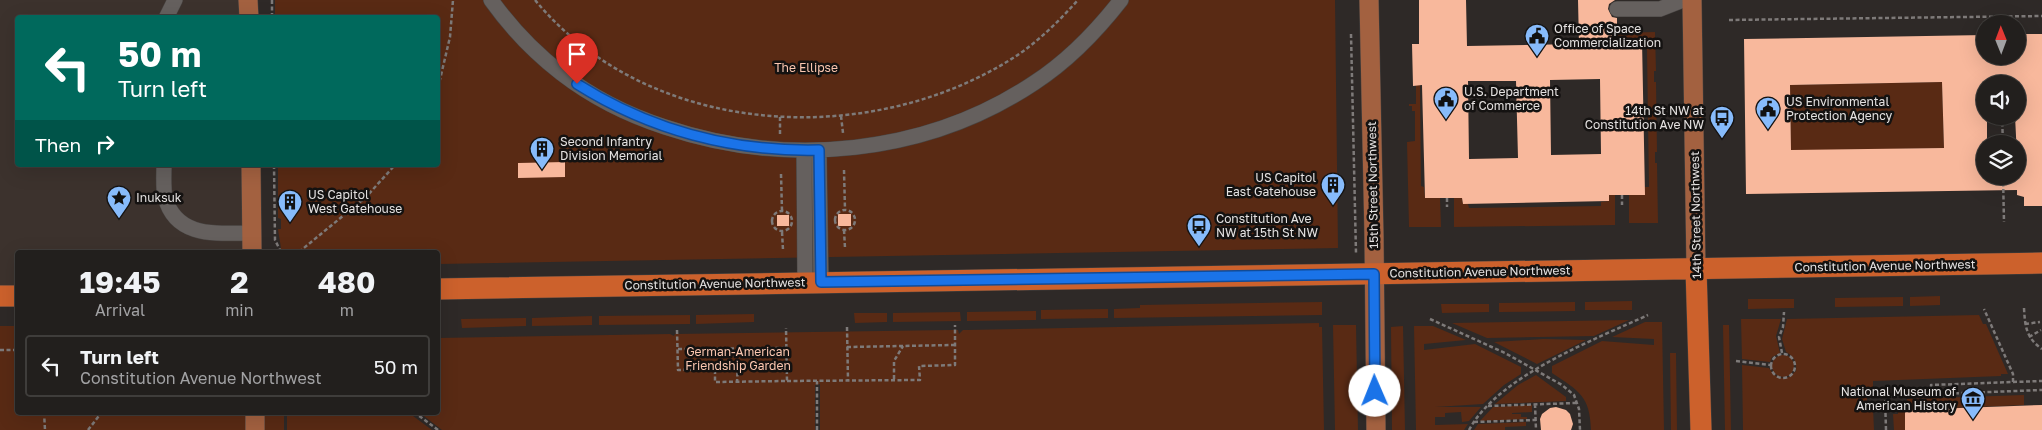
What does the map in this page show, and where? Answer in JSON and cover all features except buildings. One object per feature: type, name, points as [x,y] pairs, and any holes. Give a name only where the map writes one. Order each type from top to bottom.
[{"type":"highway","name":"Constitution Avenue Northwest","points":[[440,289],[2042,263]]},
{"type":"highway","name":"14th Street Northwest","points":[[1696,269],[1701,430]]},
{"type":"highway","points":[[0,296],[15,296]]},
{"type":"main road","points":[[248,0],[249,15]]},
{"type":"main road","name":"15th Street Northwest","points":[[1369,0],[1376,430]]},
{"type":"main road","name":"14th Street Northwest","points":[[1692,0],[1696,269]]},
{"type":"main road","points":[[251,167],[252,250]]},
{"type":"main road","points":[[0,285],[15,295]]},
{"type":"main road","points":[[255,415],[255,430]]},
{"type":"lane","points":[[168,15],[176,0]]},
{"type":"lane","points":[[491,0],[512,28],[548,63],[577,84],[621,110],[672,129],[716,142],[761,149],[804,150],[852,149],[884,144],[923,133],[980,112],[1034,83],[1056,67],[1091,35],[1121,0]]},
{"type":"lane","points":[[1617,9],[1660,10],[1683,0]]},
{"type":"lane","points":[[804,150],[813,282]]},
{"type":"lane","points":[[813,282],[819,150]]},
{"type":"lane","points":[[164,167],[166,198],[181,222],[192,229],[206,233],[251,233]]},
{"type":"path","points":[[272,0],[272,15]]},
{"type":"path","points":[[440,80],[450,37],[453,0]]},
{"type":"path","points":[[535,0],[563,30],[583,46],[604,61],[643,83],[680,98],[704,104],[750,113],[780,116],[841,116],[905,105],[946,92],[1014,57],[1051,28],[1078,0]]},
{"type":"path","points":[[2026,16],[2042,16]]},
{"type":"path","points":[[1729,20],[1976,17]]},
{"type":"path","points":[[1351,29],[1355,226]]},
{"type":"path","points":[[780,116],[780,136]]},
{"type":"path","points":[[841,116],[843,134]]},
{"type":"path","points":[[274,167],[275,240],[280,250]]},
{"type":"path","points":[[301,250],[366,196],[392,167]]},
{"type":"path","points":[[844,170],[844,210]]},
{"type":"path","points":[[782,174],[782,211]]},
{"type":"path","points":[[2003,185],[2004,222]]},
{"type":"path","points":[[1622,195],[1622,205]]},
{"type":"path","points":[[1447,198],[1447,207]]},
{"type":"path","points":[[844,210],[853,214],[855,220],[852,227],[844,230],[837,227],[834,220],[836,214],[844,210]]},
{"type":"path","points":[[782,211],[789,213],[793,223],[789,229],[782,232],[776,230],[772,221],[776,213],[782,211]]},
{"type":"path","points":[[844,230],[845,248]]},
{"type":"path","points":[[782,232],[783,250]]},
{"type":"path","points":[[2024,308],[2024,324],[2029,337],[2041,348],[2042,344]]},
{"type":"path","points":[[1984,309],[2013,374],[2013,382]]},
{"type":"path","points":[[1782,354],[1779,337],[1783,327],[1784,312]]},
{"type":"path","points":[[1469,430],[1488,406],[1516,382],[1578,348],[1648,314]]},
{"type":"path","points":[[1430,318],[1481,341],[1562,385],[1574,396],[1580,409],[1580,430]]},
{"type":"path","points":[[2024,324],[2040,322]]},
{"type":"path","points":[[677,330],[678,370],[715,369],[715,382],[920,380],[919,366],[955,366],[954,325]]},
{"type":"path","points":[[847,327],[848,380]]},
{"type":"path","points":[[786,328],[787,381]]},
{"type":"path","points":[[2029,337],[2041,330]]},
{"type":"path","points":[[847,347],[955,345]]},
{"type":"path","points":[[894,380],[894,361],[903,346]]},
{"type":"path","points":[[731,348],[738,364],[737,382]]},
{"type":"path","points":[[678,349],[786,348]]},
{"type":"path","points":[[0,350],[15,350]]},
{"type":"path","points":[[1782,354],[1790,356],[1795,362],[1792,374],[1785,378],[1777,376],[1772,370],[1771,365],[1775,356],[1782,354]]},
{"type":"path","points":[[1736,361],[1771,365]]},
{"type":"path","points":[[817,381],[817,430]]},
{"type":"path","points":[[1931,394],[1931,385],[2042,381]]},
{"type":"path","points":[[1886,430],[1885,396],[2042,390]]},
{"type":"path","points":[[1488,406],[1577,403]]},
{"type":"path","points":[[1535,404],[1536,430]]},
{"type":"path","points":[[44,415],[45,430]]},
{"type":"path","points":[[88,430],[100,415]]},
{"type":"path","points":[[418,415],[438,430]]},
{"type":"path","points":[[1474,422],[1536,420]]},
{"type":"shaded area","points":[[0,0],[248,0],[249,15],[15,15],[15,167],[250,167],[252,250],[15,250],[15,295],[0,285]]},
{"type":"green space","name":"The Ellipse","points":[[275,0],[1335,0],[1338,248],[440,264],[440,250],[281,250],[278,229],[281,229],[281,219],[278,218],[278,167],[440,167],[440,15],[275,15]]},
{"type":"green space","points":[[1655,32],[1656,71],[1654,71],[1654,82],[1656,82],[1657,152],[1655,152],[1655,163],[1657,163],[1658,223],[1629,223],[1629,195],[1645,195],[1645,187],[1649,187],[1647,49],[1642,49],[1642,40],[1617,40],[1617,33]]},
{"type":"green space","points":[[1942,82],[1944,148],[1791,151],[1790,85]]},
{"type":"green space","points":[[1416,85],[1420,85],[1421,186],[1424,187],[1425,198],[1440,198],[1441,227],[1409,227],[1407,142],[1415,141],[1415,111],[1412,111],[1412,106],[1409,106],[1409,104],[1416,104]]},
{"type":"green space","points":[[1609,195],[1615,195],[1615,225],[1454,227],[1454,198],[1462,198],[1463,204],[1468,204],[1469,208],[1601,206],[1601,202],[1609,201]]},
{"type":"green space","points":[[1940,296],[1940,305],[1910,306],[1910,297]]},
{"type":"green space","points":[[1903,297],[1903,306],[1835,307],[1835,298]]},
{"type":"green space","points":[[1748,299],[1794,299],[1794,308],[1748,309]]},
{"type":"green space","points":[[1632,301],[1632,310],[1585,310],[1585,302]]},
{"type":"green space","points":[[1322,302],[1322,315],[1114,318],[1114,309],[1140,308],[1140,305]]},
{"type":"green space","points":[[1575,302],[1575,311],[1499,312],[1499,303]]},
{"type":"green space","points":[[1441,304],[1489,304],[1489,312],[1442,313]]},
{"type":"green space","points":[[1108,309],[1108,318],[1041,319],[1041,310]]},
{"type":"green space","points":[[1036,311],[1036,320],[967,321],[967,312]]},
{"type":"green space","points":[[960,312],[961,321],[893,322],[893,313]]},
{"type":"green space","points":[[854,313],[887,313],[887,322],[855,323]]},
{"type":"green space","points":[[754,314],[754,322],[696,324],[696,315]]},
{"type":"green space","points":[[690,315],[690,324],[599,325],[599,316]]},
{"type":"green space","points":[[1979,315],[1983,324],[1986,324],[2008,374],[2001,374],[2001,376],[1873,381],[1873,393],[1867,394],[1867,408],[1873,408],[1874,430],[1743,430],[1742,365],[1769,368],[1780,378],[1789,377],[1796,371],[1794,360],[1786,352],[1782,339],[1787,319]]},
{"type":"green space","points":[[592,316],[592,325],[532,326],[532,318]]},
{"type":"green space","points":[[526,318],[526,326],[462,328],[461,319]]},
{"type":"green space","points":[[1741,319],[1781,319],[1776,336],[1780,353],[1772,357],[1770,362],[1742,359]]},
{"type":"green space","points":[[1629,320],[1594,336],[1487,338],[1452,323]]},
{"type":"green space","points":[[1645,322],[1662,322],[1664,430],[1591,430],[1585,402],[1576,390],[1552,373],[1552,366],[1602,341],[1654,345],[1654,339],[1612,337]]},
{"type":"green space","name":"German-American Friendship Garden","points":[[1319,323],[1319,327],[1322,327],[1324,430],[820,430],[820,384],[815,385],[815,430],[442,430],[423,415],[440,415],[440,338],[670,334],[674,336],[675,334],[951,330],[958,330],[959,334],[963,330]]},
{"type":"green space","points":[[1333,325],[1356,325],[1358,430],[1335,430]]},
{"type":"green space","points":[[1723,325],[1729,325],[1731,430],[1725,430]]},
{"type":"green space","points":[[0,326],[15,326],[15,415],[284,415],[284,430],[0,430]]},
{"type":"green space","points":[[1403,326],[1405,430],[1392,430],[1391,327]]},
{"type":"green space","points":[[1414,326],[1433,326],[1466,340],[1424,344],[1424,350],[1475,344],[1521,367],[1521,374],[1504,385],[1483,404],[1435,407],[1481,407],[1469,421],[1462,422],[1461,412],[1445,413],[1445,417],[1435,417],[1435,425],[1468,424],[1464,430],[1416,430]]},
{"type":"green space","points":[[1544,339],[1586,340],[1537,364],[1494,342]]},
{"type":"green space","points":[[1670,353],[1676,353],[1677,430],[1671,430]]},
{"type":"green space","points":[[1783,355],[1793,362],[1794,366],[1787,376],[1783,377],[1773,370],[1772,366],[1779,356]]},
{"type":"green space","points":[[1536,375],[1566,397],[1566,401],[1495,404],[1518,385]]},
{"type":"green space","points":[[2024,395],[2024,405],[1905,410],[1905,430],[1894,430],[1893,414],[1898,414],[1897,404],[1907,403],[1907,399]]},
{"type":"green space","points":[[1532,405],[1532,412],[1512,413],[1521,414],[1521,417],[1527,417],[1527,419],[1480,421],[1493,407]]},
{"type":"green space","points":[[287,415],[412,415],[432,430],[287,430]]},
{"type":"green space","points":[[1526,422],[1526,426],[1505,427],[1505,430],[1474,430],[1478,424]]},
{"type":"place","name":"Office of Space Commercialization","points":[[1537,57]]},
{"type":"place","name":"U.S. Department of Commerce","points":[[1446,120]]},
{"type":"place","name":"US Environmental Protection Agency","points":[[1768,130]]},
{"type":"place","name":"14th St NW at Constitution Ave NW","points":[[1722,139]]},
{"type":"place","name":"Second Infantry Division Memorial","points":[[542,170]]},
{"type":"place","name":"US Capitol East Gatehouse","points":[[1333,206]]},
{"type":"place","name":"Inuksuk","points":[[119,219]]},
{"type":"place","name":"US Capitol West Gatehouse","points":[[290,223]]},
{"type":"place","name":"Constitution Ave NW at 15th St NW","points":[[1199,247]]},
{"type":"place","name":"National Museum of American History","points":[[1973,420]]},
{"type":"route","points":[[577,84],[621,110],[647,121],[716,142],[761,149],[819,150],[821,282],[1374,274],[1375,391]]}]
